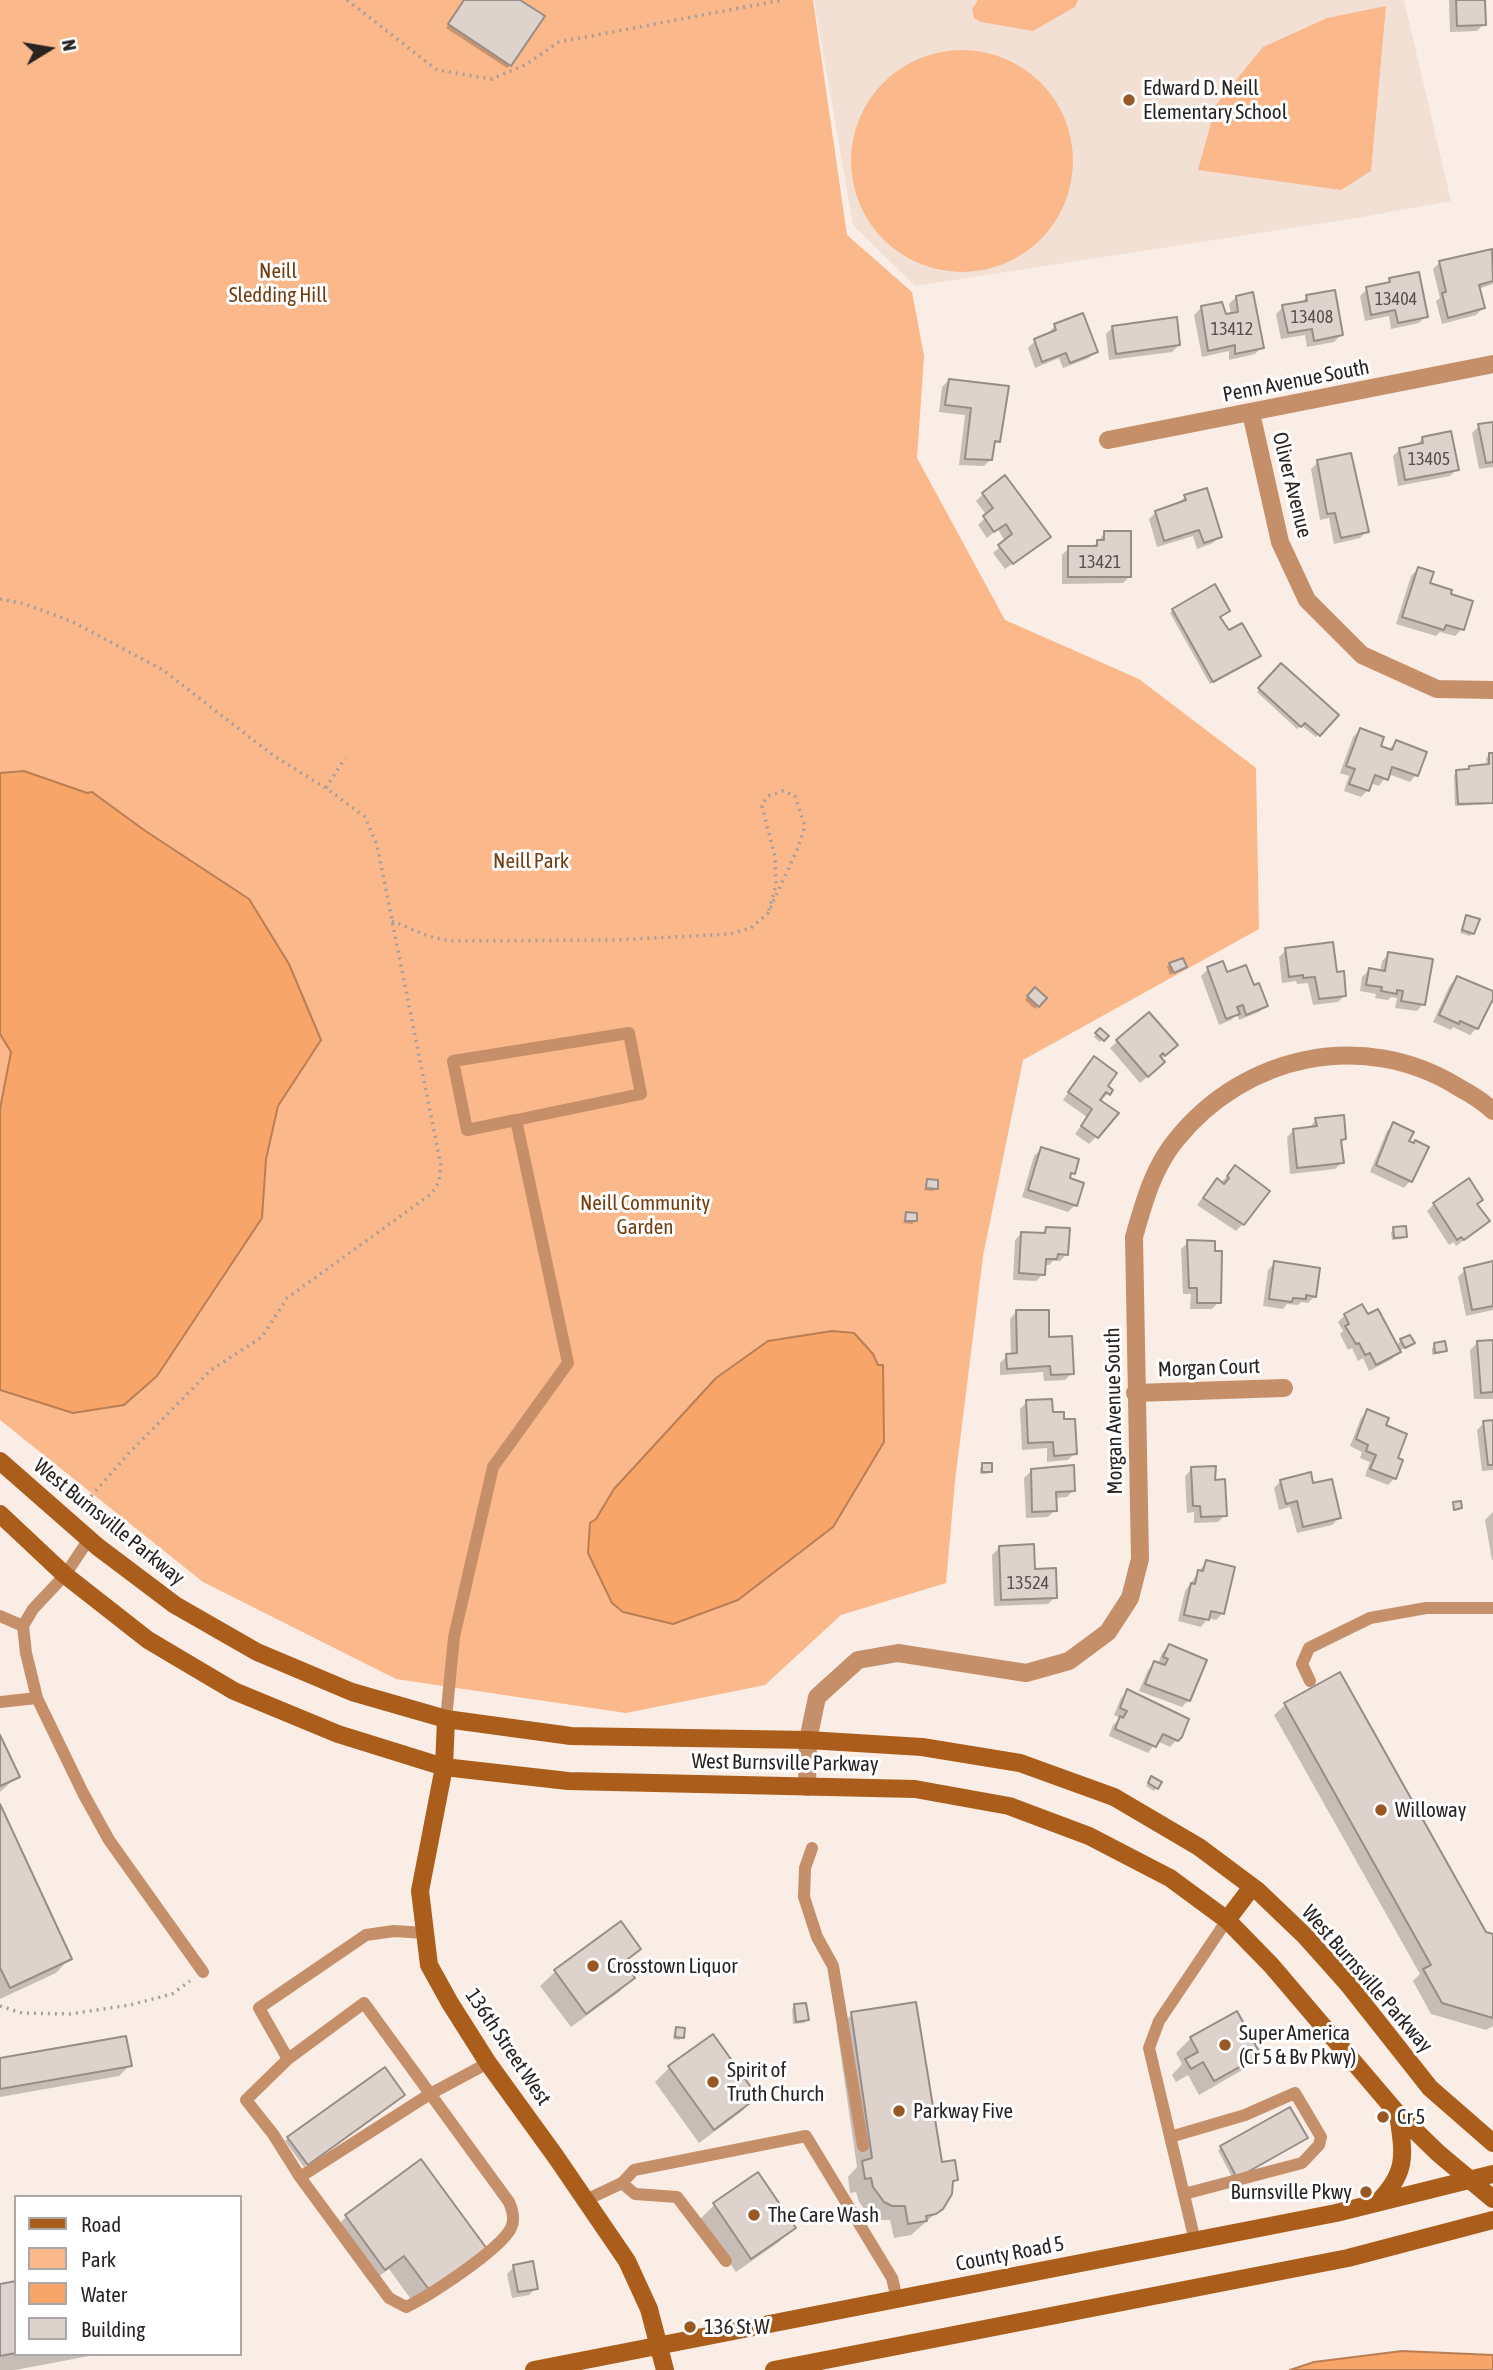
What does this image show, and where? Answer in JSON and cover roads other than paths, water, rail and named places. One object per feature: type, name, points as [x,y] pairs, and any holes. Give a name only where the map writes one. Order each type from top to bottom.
[{"type":"street","name":"Penn Avenue South","points":[[1108,440],[1493,364]]},
{"type":"street","name":"Oliver Avenue","points":[[1251,413],[1280,542],[1307,600],[1362,655],[1437,689],[1493,690]]},
{"type":"street","name":"Morgan Avenue South","points":[[807,1787],[808,1740],[817,1697],[858,1660],[898,1653],[1026,1673],[1069,1661],[1108,1632],[1130,1598],[1140,1559],[1134,1237],[1148,1186],[1176,1140],[1218,1098],[1270,1068],[1325,1055],[1387,1057],[1436,1073],[1485,1103],[1493,1111]]},
{"type":"street","name":"Morgan Court","points":[[1135,1393],[1284,1388]]},
{"type":"street","name":"West Burnsville Parkway","points":[[0,1461],[89,1539],[175,1605],[257,1652],[352,1692],[446,1719],[571,1736],[808,1740],[922,1747],[1020,1763],[1114,1797],[1199,1847],[1252,1887],[1305,1936],[1334,1968],[1430,2088],[1493,2143]]},
{"type":"street","name":"West Burnsville Parkway","points":[[0,1514],[65,1575],[148,1640],[234,1691],[338,1734],[444,1767],[568,1782],[915,1789],[1009,1806],[1089,1836],[1170,1878],[1227,1920],[1271,1965],[1398,2114],[1438,2153],[1493,2199]]},
{"type":"street","name":"136th Street West","points":[[446,1719],[444,1767],[421,1891],[429,1965],[488,2063],[627,2261],[649,2309],[665,2370]]},
{"type":"street","points":[[1227,1920],[1252,1887]]},
{"type":"street","points":[[1377,2203],[1394,2186],[1401,2166],[1403,2144],[1398,2114]]},
{"type":"street","name":"County Road 5","points":[[534,2370],[1195,2241],[1377,2203],[1493,2174]]},
{"type":"street","points":[[774,2370],[1348,2258],[1493,2220]]},
{"type":"lane","points":[[629,1033],[640,1094],[516,1120],[467,1130],[453,1061],[629,1033]]},
{"type":"lane","points":[[446,1719],[454,1637],[493,1467],[568,1363],[516,1120]]},
{"type":"lane","points":[[89,1539],[65,1575],[33,1609],[23,1626],[26,1653],[37,1698],[109,1840],[203,1972]]},
{"type":"lane","points":[[1310,1681],[1302,1664],[1310,1648],[1370,1618],[1426,1608],[1493,1608]]},
{"type":"lane","points":[[0,1616],[23,1626]]},
{"type":"lane","points":[[0,1702],[37,1698]]},
{"type":"lane","points":[[812,1848],[805,1868],[804,1897],[817,1937],[833,1966],[863,2146]]},
{"type":"lane","points":[[1195,2241],[1149,2048],[1159,2021],[1227,1920]]},
{"type":"lane","points":[[288,2059],[260,2008],[366,1936],[394,1931],[425,1933]]},
{"type":"lane","points":[[364,2003],[509,2202],[513,2213],[512,2227],[499,2244],[406,2307],[389,2298],[246,2100],[288,2059],[364,2003]]},
{"type":"lane","points":[[300,2177],[430,2094],[488,2063]]},
{"type":"lane","points":[[1170,2137],[1245,2115],[1295,2093],[1321,2137],[1319,2145],[1301,2163],[1184,2194]]},
{"type":"lane","points":[[586,2200],[622,2183],[634,2170],[806,2136],[891,2278],[897,2299]]},
{"type":"lane","points":[[622,2183],[635,2194],[677,2197],[726,2261]]},
{"type":"water","points":[[24,771],[87,793],[92,792],[144,830],[249,899],[289,964],[321,1040],[278,1106],[266,1159],[262,1218],[157,1376],[124,1405],[73,1413],[0,1390],[0,1109],[11,1052],[0,1034],[0,773]]},
{"type":"water","points":[[832,1331],[854,1333],[873,1354],[878,1365],[883,1365],[884,1442],[833,1527],[738,1600],[673,1624],[623,1612],[612,1603],[588,1553],[590,1523],[596,1519],[614,1489],[716,1378],[768,1341]]},
{"type":"water","points":[[1402,2351],[1493,2355],[1493,2370],[1290,2370],[1314,2362]]},
{"type":"place","name":"Edward D. Neill Elementary School","points":[[1129,100]]},
{"type":"place","name":"Willoway","points":[[1381,1810]]},
{"type":"place","name":"Crosstown Liquor","points":[[593,1966]]},
{"type":"place","name":"Super America (Cr 5 & Bv Pkwy)","points":[[1225,2045]]},
{"type":"place","name":"Spirit of Truth Church","points":[[713,2082]]},
{"type":"place","name":"Parkway Five","points":[[899,2111]]},
{"type":"place","name":"Cr 5","points":[[1383,2117]]},
{"type":"place","name":"Burnsville Pkwy","points":[[1366,2192]]},
{"type":"place","name":"The Care Wash","points":[[754,2215]]},
{"type":"place","name":"136 St W","points":[[690,2327]]},
{"type":"park label","name":"Neill Sledding Hill","points":[[278,283]]},
{"type":"park label","name":"Neill Park","points":[[531,861]]},
{"type":"park label","name":"Neill Community Garden","points":[[645,1215]]}]
